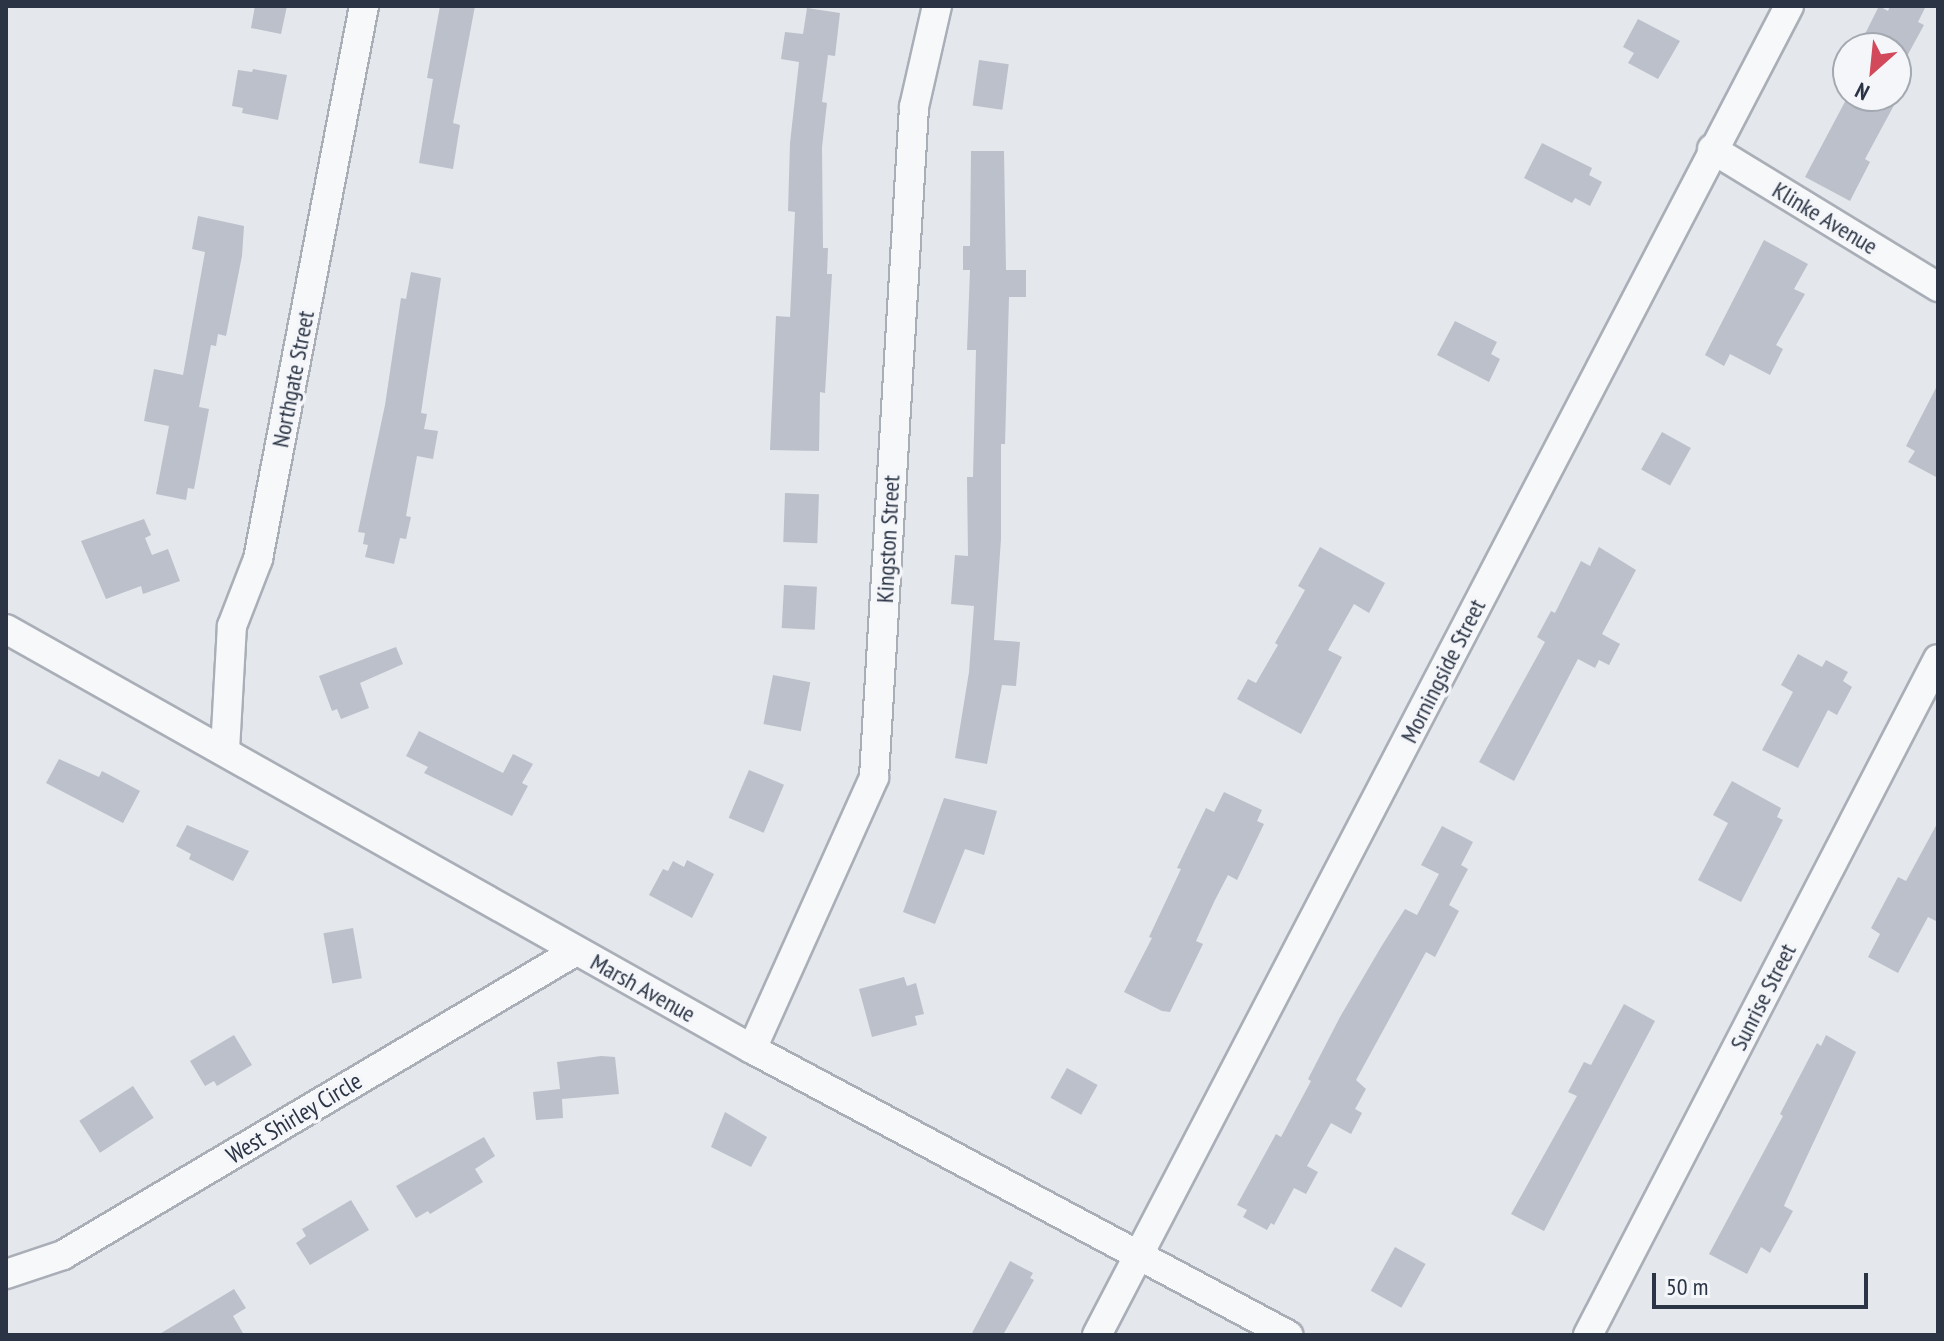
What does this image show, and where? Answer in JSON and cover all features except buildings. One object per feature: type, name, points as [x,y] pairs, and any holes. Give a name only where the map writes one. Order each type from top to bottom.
[{"type":"street","name":"Northgate Street","points":[[225,750],[232,626],[258,559],[364,6]]},
{"type":"street","name":"Kingston Street","points":[[752,1049],[874,777],[914,107],[937,6]]},
{"type":"street","name":"Morningside Street","points":[[1097,1335],[1140,1259],[1712,149],[1789,6]]},
{"type":"street","name":"Klinke Avenue","points":[[1712,149],[1938,287]]},
{"type":"street","name":"Marsh Avenue","points":[[6,629],[752,1049],[1140,1259],[1288,1335]]},
{"type":"street","name":"Sunrise Street","points":[[1588,1335],[1938,659]]},
{"type":"street","name":"West Shirley Circle","points":[[6,1274],[63,1255],[576,951]]}]
